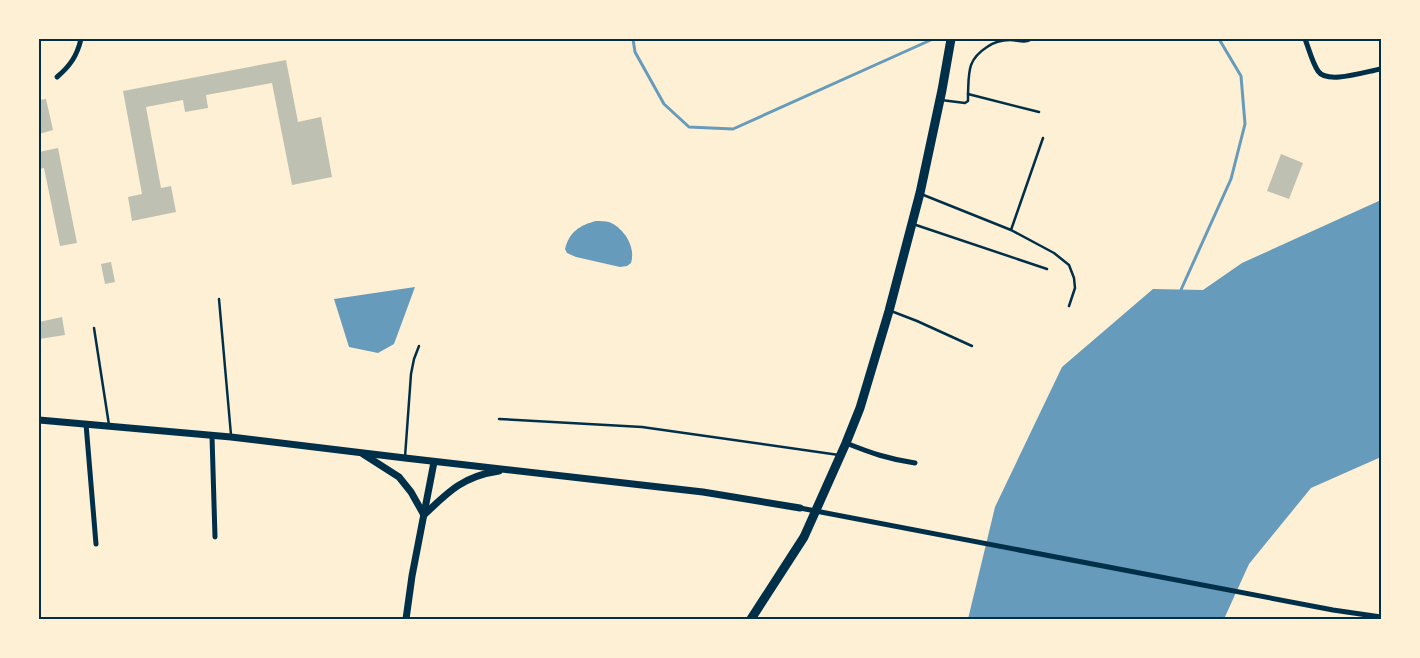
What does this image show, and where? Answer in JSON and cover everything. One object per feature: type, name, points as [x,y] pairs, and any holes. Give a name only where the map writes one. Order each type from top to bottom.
[{"type":"main road","points":[[751,619],[804,537],[860,408],[889,311],[920,193],[951,39]]},
{"type":"street","points":[[57,77],[71,64],[76,56],[81,39]]},
{"type":"street","points":[[1305,39],[1318,72],[1324,77],[1336,78],[1381,68]]},
{"type":"street","points":[[39,420],[231,437],[704,492],[800,508],[1333,610],[1381,617]]},
{"type":"street","points":[[86,424],[96,544]]},
{"type":"street","points":[[212,436],[214,538]]},
{"type":"street","points":[[846,443],[885,458],[915,463]]},
{"type":"street","points":[[361,453],[399,476],[424,515]]},
{"type":"street","points":[[406,619],[434,462]]},
{"type":"street","points":[[424,515],[446,495],[467,480],[484,474],[510,470]]},
{"type":"lane","points":[[941,95],[965,103],[968,101],[969,72],[972,61],[977,54],[1000,40],[1022,42],[1032,39]]},
{"type":"lane","points":[[968,94],[1039,112]]},
{"type":"lane","points":[[1011,230],[1043,138]]},
{"type":"lane","points":[[920,193],[1011,230],[1054,253],[1069,265],[1074,278],[1075,288],[1069,306]]},
{"type":"lane","points":[[912,224],[1047,269]]},
{"type":"lane","points":[[219,299],[231,437]]},
{"type":"lane","points":[[889,311],[917,321],[972,346]]},
{"type":"lane","points":[[94,328],[109,426]]},
{"type":"lane","points":[[405,458],[411,374],[419,346]]},
{"type":"lane","points":[[499,419],[642,426],[841,455]]},
{"type":"water","points":[[1381,200],[1381,457],[1311,488],[1249,564],[1224,619],[968,619],[995,507],[1062,367],[1153,289],[1203,290],[1242,263]]},
{"type":"water","points":[[596,221],[609,222],[624,233],[632,251],[631,263],[620,267],[576,257],[567,253],[565,249],[572,234],[580,227]]},
{"type":"water","points":[[415,287],[394,344],[378,353],[349,347],[334,299]]},
{"type":"building","points":[[286,60],[298,122],[321,117],[332,177],[292,185],[272,83],[206,95],[208,108],[185,112],[183,100],[146,107],[161,188],[171,186],[176,212],[132,221],[128,197],[142,194],[123,91]]},
{"type":"building","points":[[46,99],[53,130],[39,134],[39,100]]},
{"type":"building","points":[[58,148],[77,243],[60,246],[44,168],[39,169],[39,152]]},
{"type":"building","points":[[1281,154],[1303,163],[1289,199],[1267,191]]},
{"type":"building","points":[[111,262],[115,282],[105,284],[101,264]]},
{"type":"building","points":[[62,317],[65,335],[39,339],[39,322]]},
{"type":"waterway","points":[[633,39],[635,52],[664,104],[689,127],[733,129],[933,39]]},
{"type":"waterway","points":[[1180,292],[1231,179],[1245,124],[1241,76],[1219,39]]}]
